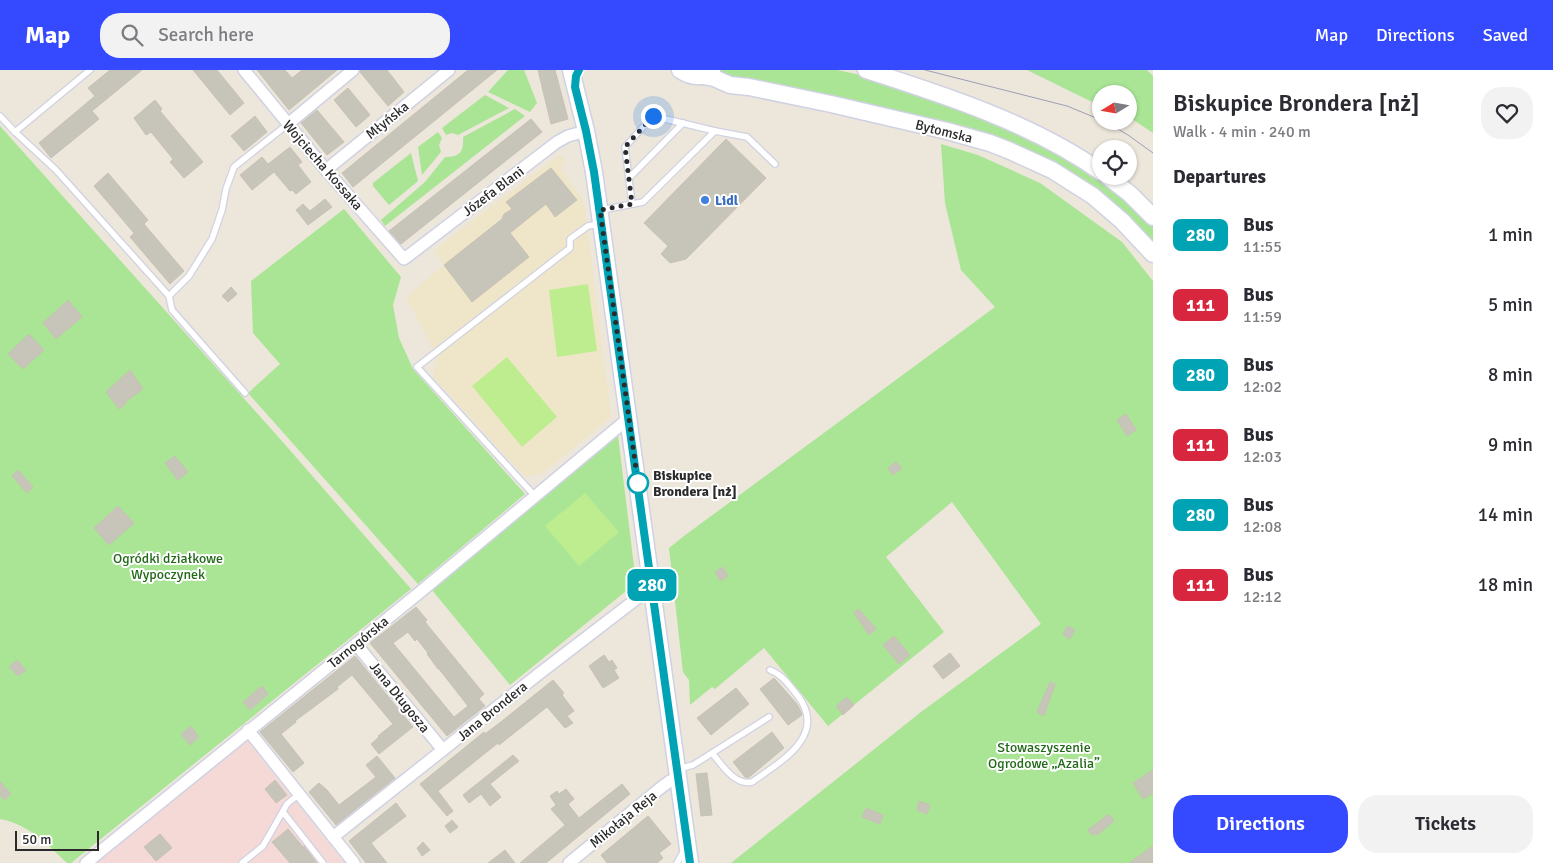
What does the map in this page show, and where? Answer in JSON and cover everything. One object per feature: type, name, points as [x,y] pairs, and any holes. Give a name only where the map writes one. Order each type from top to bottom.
[{"type":"street","name":"Wojciecha Kossaka","points":[[244,70],[326,170],[404,259]]},
{"type":"street","points":[[288,124],[353,70]]},
{"type":"street","name":"Młyńska","points":[[326,170],[449,70]]},
{"type":"street","points":[[571,70],[586,131],[600,217],[690,856]]},
{"type":"street","points":[[575,87],[576,76],[579,70]]},
{"type":"street","name":"Bytomska","points":[[680,70],[692,76],[708,73],[714,78],[730,85],[749,87],[831,104],[948,131],[1008,150],[1052,170],[1093,196],[1122,221],[1153,254]]},
{"type":"street","points":[[866,70],[920,87],[996,116],[1064,148],[1092,166]]},
{"type":"street","name":"Józefa Blani","points":[[404,259],[562,138],[586,131]]},
{"type":"street","points":[[1119,185],[1153,217]]},
{"type":"street","name":"Tarnogórska","points":[[86,863],[356,644],[629,418]]},
{"type":"street","name":"Jana Brondera","points":[[333,837],[652,587]]},
{"type":"street","name":"Jana Długosza","points":[[356,644],[443,750]]},
{"type":"street","points":[[248,730],[354,863]]},
{"type":"street","name":"Mikołaja Reja","points":[[569,863],[678,774]]},
{"type":"lane","points":[[15,132],[90,70]]},
{"type":"lane","points":[[0,116],[56,170],[169,296],[172,310],[245,393]]},
{"type":"lane","points":[[632,204],[625,147],[653,116],[747,137],[775,164]]},
{"type":"lane","points":[[629,178],[683,123]]},
{"type":"lane","points":[[169,296],[189,276],[212,239],[234,167],[288,124]]},
{"type":"lane","points":[[534,495],[418,367],[570,248],[570,239],[600,217],[632,204],[643,202],[714,131]]},
{"type":"lane","points":[[712,753],[734,777],[745,784],[752,782],[800,744],[807,726],[808,714],[804,704],[782,676],[770,670]]},
{"type":"lane","points":[[678,774],[769,717]]},
{"type":"lane","points":[[242,863],[263,846],[287,804],[299,794]]},
{"type":"lane","points":[[283,812],[323,863]]},
{"type":"lane","points":[[677,863],[682,854],[690,856]]},
{"type":"shaded area","points":[[559,155],[564,157],[565,162],[561,169],[581,197],[585,208],[611,417],[543,473],[525,477],[433,377],[437,356],[406,297],[444,265],[433,251]]},
{"type":"shaded area","points":[[245,738],[344,863],[93,863]]},
{"type":"green space","points":[[508,70],[524,70],[537,103],[530,112],[488,92]]},
{"type":"green space","points":[[719,70],[837,70],[865,76],[964,110],[1040,143],[1092,172],[1092,185],[1107,185],[1153,226],[1153,244],[1039,158],[736,82],[717,72]]},
{"type":"green space","points":[[1027,70],[1147,70],[1153,76],[1153,133],[1138,123],[1138,85],[1092,85],[1092,102]]},
{"type":"green space","points":[[485,95],[509,108],[458,135],[452,133],[446,135],[442,128]]},
{"type":"green space","points":[[515,109],[525,116],[385,226],[381,220],[425,182],[445,157],[460,153],[463,146],[463,137]]},
{"type":"green space","name":"Ogródki działkowe Wypoczynek","points":[[0,126],[281,440],[411,589],[71,863],[67,863],[28,830],[0,819]]},
{"type":"green space","points":[[438,132],[442,138],[439,145],[441,152],[422,175],[418,147]]},
{"type":"green space","name":"Stowaszyszenie Ogrodowe „Azalia”","points":[[941,144],[978,155],[1040,183],[1122,242],[1153,281],[1153,863],[731,863],[921,712],[1041,624],[952,502],[886,557],[944,632],[828,726],[764,648],[715,689],[712,687],[690,705],[689,680],[683,672],[669,548],[995,307],[961,270],[945,203]]},
{"type":"green space","points":[[411,153],[418,181],[389,205],[373,186],[373,183]]},
{"type":"green space","points":[[344,209],[401,277],[393,305],[399,338],[413,369],[525,494],[418,584],[248,393],[280,364],[253,333],[251,281]]},
{"type":"green space","points":[[588,284],[597,351],[557,357],[549,290]]},
{"type":"green space","points":[[507,357],[557,417],[522,447],[472,386]]},
{"type":"green space","points":[[618,436],[636,583],[510,685],[432,590]]},
{"type":"green space","points":[[585,493],[619,532],[579,566],[545,526]]},
{"type":"building","points":[[110,70],[142,70],[92,111],[99,119],[51,158],[39,143],[95,96],[88,88]]},
{"type":"building","points":[[193,70],[217,70],[244,103],[230,115]]},
{"type":"building","points":[[257,70],[285,70],[292,78],[302,70],[337,70],[289,110]]},
{"type":"building","points":[[360,70],[387,70],[404,92],[388,106]]},
{"type":"building","points":[[468,70],[497,70],[353,187],[342,173]]},
{"type":"building","points":[[538,70],[555,70],[568,119],[551,124]]},
{"type":"building","points":[[348,88],[370,115],[356,127],[334,100]]},
{"type":"building","points":[[155,100],[162,109],[160,111],[203,162],[184,178],[170,162],[173,159],[151,132],[146,135],[134,118]]},
{"type":"building","points":[[317,110],[344,142],[327,155],[301,123]]},
{"type":"building","points":[[255,116],[267,132],[244,151],[231,136]]},
{"type":"building","points":[[531,119],[542,132],[401,244],[389,231]]},
{"type":"building","name":"Lidl","points":[[726,139],[766,178],[686,259],[670,263],[661,254],[668,246],[644,223]]},
{"type":"building","points":[[290,147],[302,162],[298,165],[311,182],[296,194],[292,190],[290,191],[274,172],[252,190],[240,175],[262,157],[268,164]]},
{"type":"building","points":[[551,168],[577,200],[555,217],[546,204],[510,233],[529,257],[472,302],[444,265],[512,209],[506,202]]},
{"type":"building","points":[[108,173],[148,220],[144,224],[184,271],[170,284],[130,237],[134,233],[94,186]]},
{"type":"building","points":[[325,199],[332,207],[308,225],[296,210],[303,204],[310,211]]},
{"type":"building","points":[[231,287],[237,294],[228,302],[222,296]]},
{"type":"building","points":[[68,300],[82,317],[56,339],[43,323]]},
{"type":"building","points":[[29,334],[44,350],[23,369],[8,354]]},
{"type":"building","points":[[130,370],[143,389],[125,402],[126,404],[119,409],[106,392]]},
{"type":"building","points":[[1126,414],[1136,430],[1127,436],[1117,420]]},
{"type":"building","points":[[175,456],[188,472],[178,480],[165,463]]},
{"type":"building","points":[[896,462],[902,468],[893,475],[888,468]]},
{"type":"building","points":[[18,470],[33,487],[27,493],[12,476]]},
{"type":"building","points":[[118,506],[134,523],[109,545],[94,528]]},
{"type":"building","points":[[723,567],[728,576],[720,581],[715,572]]},
{"type":"building","points":[[416,607],[427,620],[425,622],[484,694],[479,699],[485,706],[447,736],[370,643]],"holes":[[[408,632],[415,641],[417,639],[468,706],[454,717],[393,643]]]},
{"type":"building","points":[[859,609],[876,629],[869,635],[854,613]]},
{"type":"building","points":[[1068,626],[1075,630],[1070,639],[1063,634]]},
{"type":"building","points":[[894,636],[910,655],[899,664],[883,645]]},
{"type":"building","points":[[950,653],[960,666],[943,679],[933,666]]},
{"type":"building","points":[[604,655],[609,662],[612,660],[617,668],[614,670],[619,678],[603,688],[589,666]]},
{"type":"building","points":[[355,656],[413,727],[379,754],[371,744],[393,724],[352,675],[337,687],[338,689],[295,721],[281,734],[304,763],[293,772],[260,732]]},
{"type":"building","points":[[17,660],[26,670],[20,675],[17,675],[9,667]]},
{"type":"building","points":[[774,678],[797,704],[802,715],[788,725],[760,689]]},
{"type":"building","points":[[553,680],[564,693],[562,695],[574,711],[567,716],[573,723],[565,728],[547,707],[499,745],[498,743],[438,791],[453,811],[447,816],[420,784],[484,732],[485,734]]},
{"type":"building","points":[[1050,682],[1055,684],[1044,716],[1037,712]]},
{"type":"building","points":[[262,686],[268,694],[250,710],[243,702]]},
{"type":"building","points":[[736,688],[749,704],[711,735],[697,718]]},
{"type":"building","points":[[847,697],[854,705],[843,715],[836,706]]},
{"type":"building","points":[[191,726],[199,737],[190,745],[181,734]]},
{"type":"building","points":[[772,732],[784,748],[748,778],[745,777],[733,762]]},
{"type":"building","points":[[513,755],[519,761],[490,784],[501,797],[490,806],[481,794],[469,803],[463,795]]},
{"type":"building","points":[[377,756],[395,778],[336,825],[309,792],[319,783],[339,805],[376,777],[366,765]]},
{"type":"building","points":[[1153,770],[1153,793],[1143,799],[1133,783]]},
{"type":"building","points":[[707,773],[712,815],[701,816],[696,774]]},
{"type":"building","points":[[275,780],[287,795],[276,803],[265,789]]},
{"type":"building","points":[[0,781],[11,794],[4,800],[0,795]]},
{"type":"building","points":[[622,784],[630,794],[546,863],[520,863],[565,825],[551,809],[556,805],[550,796],[557,791],[559,794],[566,789],[574,799],[568,804],[579,818]]},
{"type":"building","points":[[919,801],[930,805],[927,814],[917,810]]},
{"type":"building","points":[[396,803],[406,816],[371,843],[387,863],[366,863],[349,841]]},
{"type":"building","points":[[866,808],[883,815],[880,824],[862,817]]},
{"type":"building","points":[[1109,814],[1114,821],[1097,835],[1096,833],[1093,836],[1088,830]]},
{"type":"building","points":[[648,816],[671,844],[659,853],[663,858],[657,863],[607,863],[601,855]]},
{"type":"building","points":[[452,820],[458,827],[450,833],[445,826]]},
{"type":"building","points":[[288,829],[317,863],[290,863],[272,842]]},
{"type":"building","points":[[160,834],[172,848],[156,861],[144,847]]},
{"type":"building","points":[[423,842],[430,850],[422,856],[417,848]]},
{"type":"building","points":[[1153,846],[1153,863],[1129,863]]},
{"type":"building","points":[[505,850],[515,863],[488,863]]},
{"type":"tram line","points":[[925,70],[1067,106],[1092,116]]},
{"type":"tram line","points":[[1119,130],[1153,153]]},
{"type":"bus line","name":"280","points":[[579,70],[576,76],[575,87],[594,172],[690,863]]},
{"type":"place","name":"Lidl","points":[[705,200]]},
{"type":"place","name":"Biskupice Brondera [nż]","points":[[638,483]]},
{"type":"route","points":[[638,483],[600,210],[632,204],[625,147],[653,116]]}]
